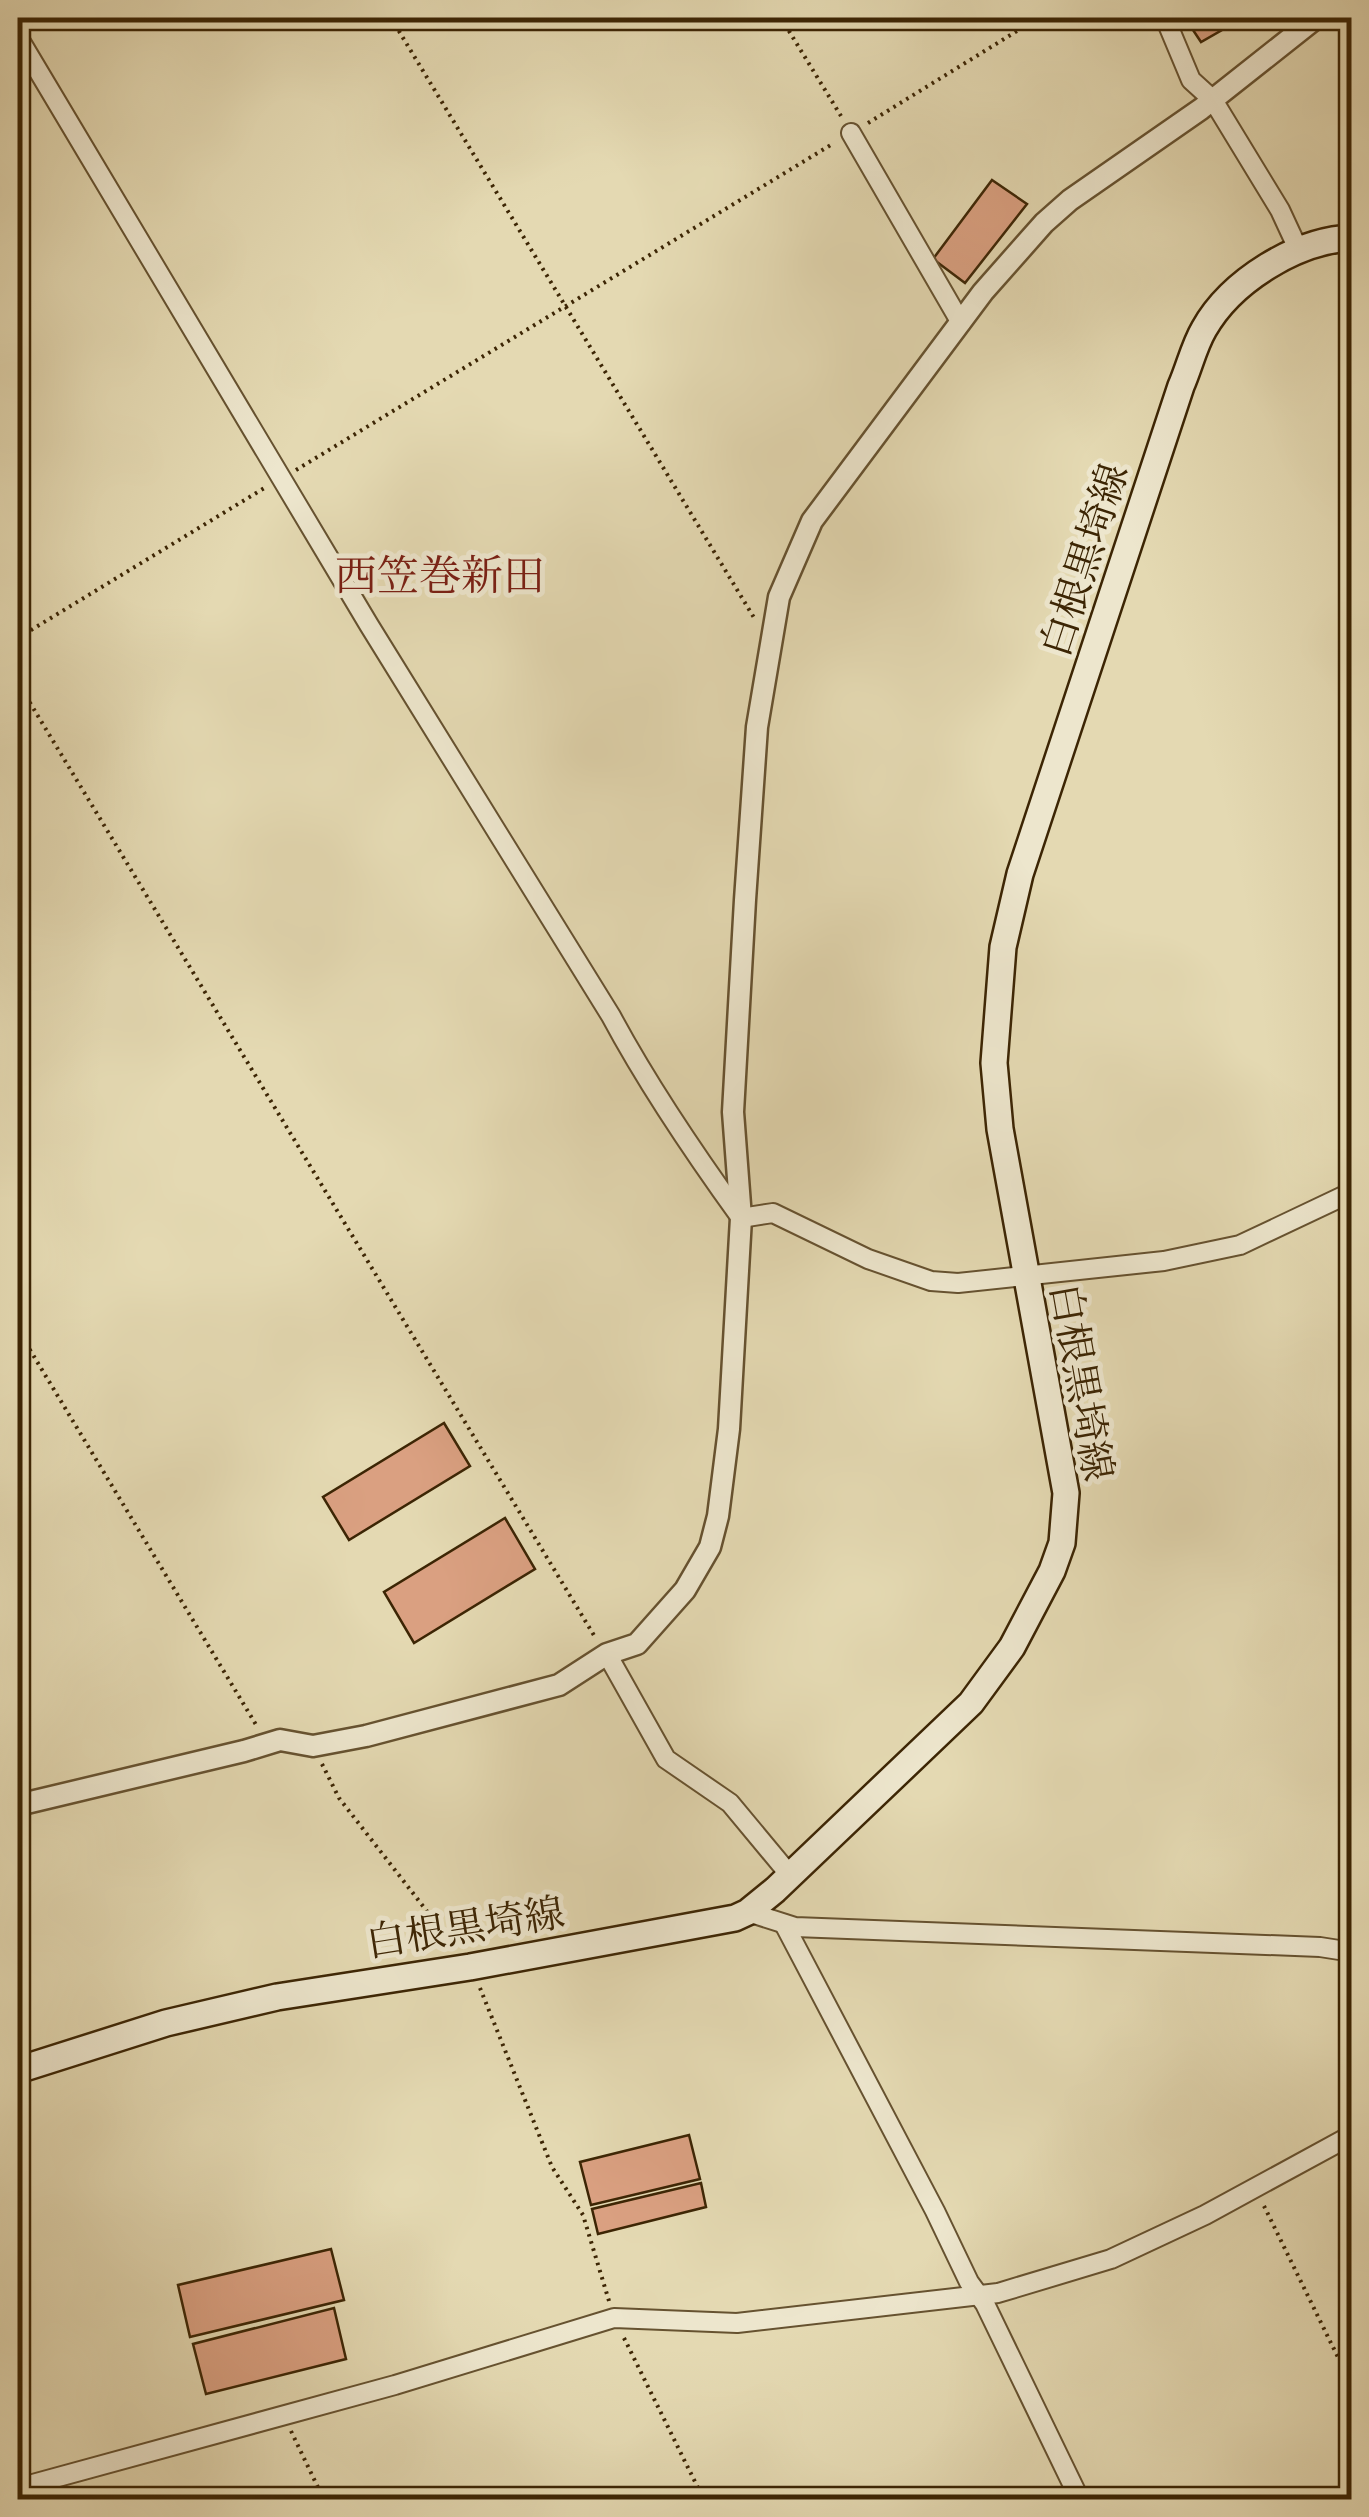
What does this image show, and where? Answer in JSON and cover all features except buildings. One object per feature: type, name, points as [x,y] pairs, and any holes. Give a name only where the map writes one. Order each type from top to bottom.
[{"type":"main road","name":"白根黒埼線","points":[[18,2070],[166,2024],[277,1997],[697,1927],[748,1912],[971,1703],[1012,1646],[1052,1571],[1062,1543],[1066,1493],[1000,1128],[994,1063],[1003,947],[1020,874],[1181,386],[1205,328],[1236,290],[1324,240],[1352,238]]},
{"type":"street","points":[[1165,18],[1191,80],[1213,100],[1280,210],[1300,251]]},
{"type":"street","points":[[18,1805],[280,1740],[312,1746],[366,1736],[559,1684],[606,1654],[637,1644],[685,1590],[710,1547],[729,1429],[741,1218],[734,1112],[757,727],[779,597],[812,521],[983,292],[1044,223],[1070,200],[1213,100],[1316,18]]},
{"type":"street","points":[[18,38],[635,1061],[741,1218]]},
{"type":"street","points":[[851,133],[961,323]]},
{"type":"street","points":[[741,1218],[774,1213],[868,1259],[932,1281],[958,1283],[1164,1262],[1240,1244],[1352,1192]]},
{"type":"street","points":[[606,1654],[666,1759],[730,1802],[790,1874]]},
{"type":"street","points":[[748,1912],[784,1924],[1352,1952]]},
{"type":"street","points":[[784,1924],[978,2294],[1080,2500]]},
{"type":"street","points":[[18,2488],[395,2385],[614,2318],[737,2323],[1031,2284],[1111,2258],[1256,2188],[1352,2135]]},
{"type":"path","points":[[391,18],[770,646]]},
{"type":"path","points":[[782,18],[851,133]]},
{"type":"path","points":[[18,638],[1038,18]]},
{"type":"path","points":[[18,683],[606,1654]]},
{"type":"path","points":[[18,1330],[268,1744]]},
{"type":"path","points":[[312,1746],[340,1798],[470,1966],[552,2167],[584,2214],[614,2318],[704,2500]]},
{"type":"path","points":[[1256,2188],[1352,2386]]},
{"type":"path","points":[[282,2414],[324,2500]]},
{"type":"district","name":"西笠巻新田","points":[[440,575]]}]
